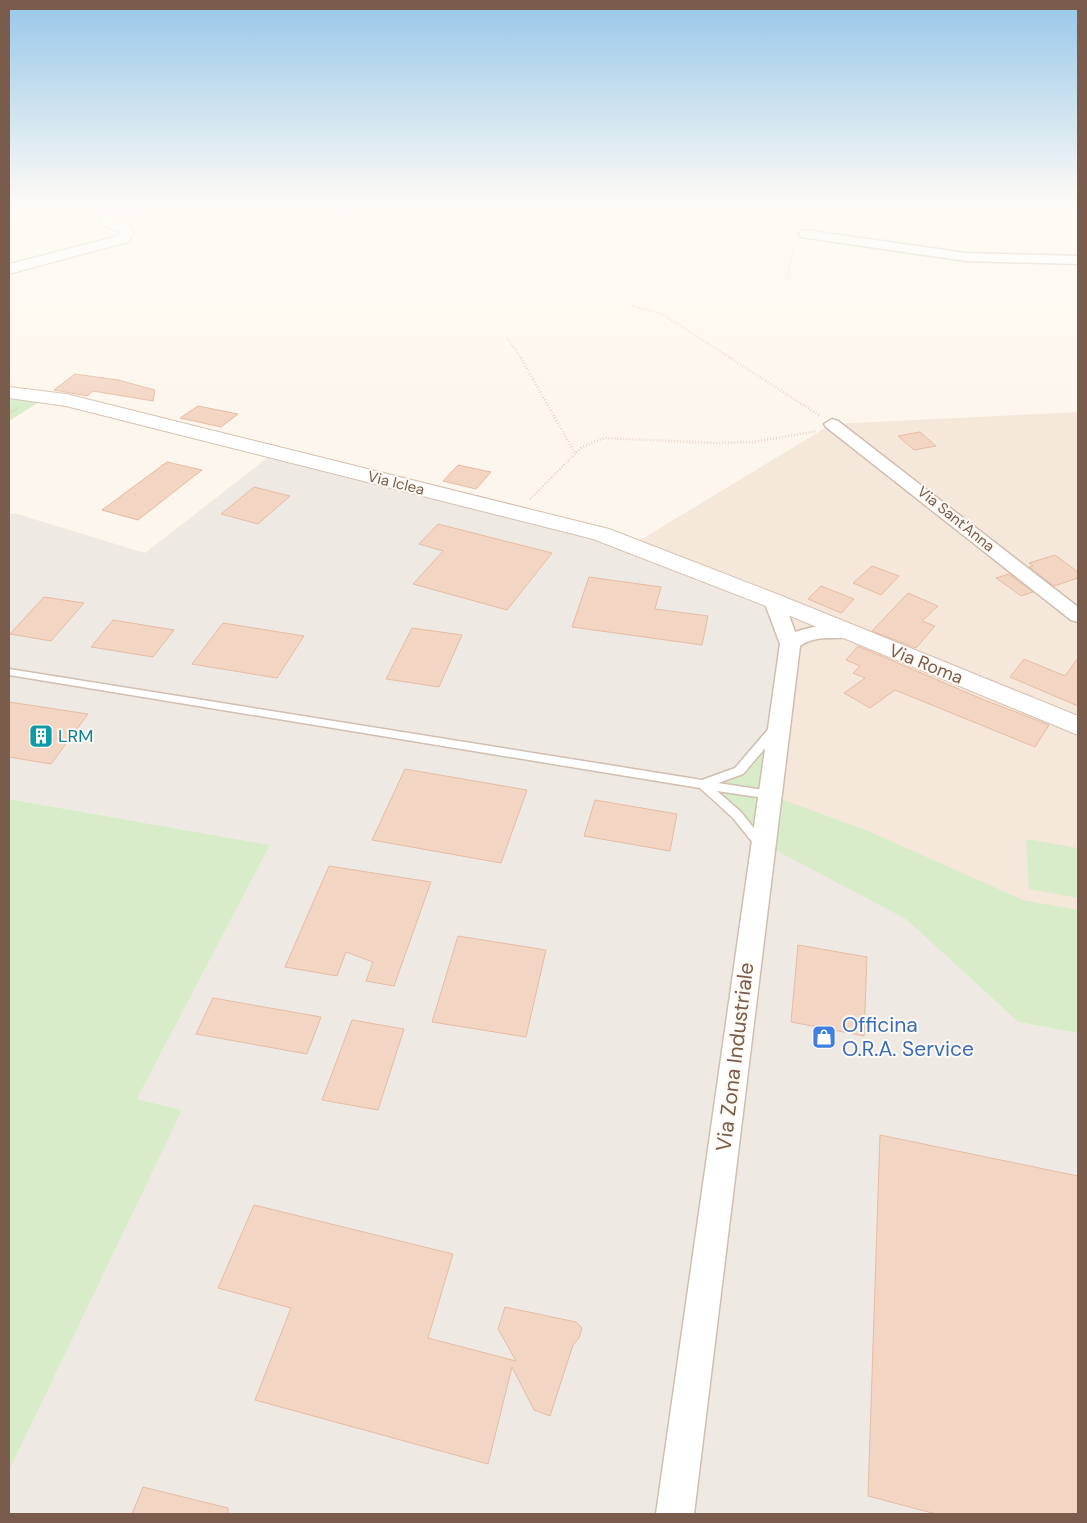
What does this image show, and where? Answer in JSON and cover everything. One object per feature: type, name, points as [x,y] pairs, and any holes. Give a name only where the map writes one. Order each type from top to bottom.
[{"type":"street","name":"Via Iclea","points":[[9,393],[66,400],[601,534],[774,601]]},
{"type":"street","name":"Via Sant'Anna","points":[[834,426],[1078,616]]},
{"type":"street","name":"Via Roma","points":[[774,601],[803,628],[850,632],[1078,726]]},
{"type":"street","name":"Via Zona Industriale","points":[[675,1514],[779,724],[803,628]]},
{"type":"lane","points":[[9,672],[770,795]]},
{"type":"lane","points":[[703,784],[739,771],[779,724]]},
{"type":"lane","points":[[703,784],[737,815],[763,847]]},
{"type":"path","points":[[786,282],[788,275]]},
{"type":"path","points":[[632,306],[662,314],[834,426]]},
{"type":"path","points":[[507,338],[531,372],[575,453]]},
{"type":"path","points":[[516,513],[582,447],[604,438],[716,443],[753,442],[834,426]]},
{"type":"shaded area","points":[[1078,412],[1078,1033],[763,844],[632,545],[832,424]]},
{"type":"shaded area","points":[[275,452],[601,534],[774,601],[790,644],[763,844],[906,919],[1018,1022],[1078,1033],[1078,1514],[9,1514],[9,1471],[181,1110],[137,1099],[270,845],[9,799],[9,514],[14,513],[145,553]]},
{"type":"green space","points":[[9,393],[47,397],[9,421]]},
{"type":"green space","points":[[779,724],[770,795],[868,831],[1023,900],[1078,910],[1078,1033],[1018,1022],[906,919],[764,844],[718,796],[713,781],[739,771]]},
{"type":"green space","points":[[9,799],[270,845],[137,1099],[182,1110],[9,1471]]},
{"type":"green space","points":[[1026,839],[1078,848],[1078,898],[1029,889]]},
{"type":"building","points":[[75,374],[118,380],[155,390],[153,401],[93,391],[87,396],[54,390]]},
{"type":"building","points":[[198,406],[238,414],[221,427],[180,418]]},
{"type":"building","points":[[920,432],[936,446],[914,450],[898,436]]},
{"type":"building","points":[[167,462],[202,470],[138,520],[102,510]]},
{"type":"building","points":[[458,465],[491,472],[476,489],[443,481]]},
{"type":"building","points":[[254,487],[290,496],[258,524],[221,514]]},
{"type":"building","points":[[438,524],[552,553],[507,610],[413,584],[443,551],[419,544]]},
{"type":"building","points":[[1055,555],[1078,572],[1078,578],[1054,586],[1029,567],[1033,566],[1029,563]]},
{"type":"building","points":[[872,566],[899,576],[881,595],[853,583]]},
{"type":"building","points":[[1009,574],[1033,592],[1021,596],[996,578]]},
{"type":"building","points":[[589,577],[661,587],[655,609],[708,616],[702,645],[572,627]]},
{"type":"building","points":[[821,586],[854,599],[841,613],[808,599]]},
{"type":"building","points":[[908,593],[938,606],[922,621],[935,626],[916,648],[872,631]]},
{"type":"building","points":[[44,597],[84,603],[51,641],[10,634]]},
{"type":"building","points":[[113,620],[174,630],[153,657],[91,647]]},
{"type":"building","points":[[223,623],[304,636],[277,678],[192,664]]},
{"type":"building","points":[[412,628],[462,635],[439,687],[386,679]]},
{"type":"building","points":[[858,646],[982,699],[1049,725],[1035,747],[895,690],[870,708],[844,693],[865,678],[853,673],[860,666],[846,660]]},
{"type":"building","points":[[1078,658],[1078,706],[1010,677],[1024,659],[1065,676]]},
{"type":"building","name":"LRM","points":[[9,702],[88,714],[51,764],[9,757]]},
{"type":"building","points":[[405,769],[527,790],[501,863],[372,840]]},
{"type":"building","points":[[595,800],[677,814],[670,851],[584,836]]},
{"type":"building","points":[[329,866],[431,882],[394,986],[366,981],[373,962],[346,952],[337,976],[285,967]]},
{"type":"building","points":[[458,936],[546,950],[526,1037],[432,1022]]},
{"type":"building","points":[[798,945],[867,957],[864,1036],[791,1022]]},
{"type":"building","points":[[213,998],[321,1017],[307,1054],[196,1034]]},
{"type":"building","points":[[352,1020],[404,1029],[378,1110],[322,1100]]},
{"type":"building","points":[[880,1135],[1078,1176],[1078,1514],[936,1514],[868,1496]]},
{"type":"building","points":[[254,1205],[453,1254],[428,1338],[516,1361],[498,1329],[505,1307],[576,1322],[582,1328],[579,1338],[573,1345],[550,1416],[534,1410],[512,1367],[488,1464],[255,1400],[291,1308],[218,1288]]},
{"type":"building","points":[[143,1487],[228,1508],[228,1514],[132,1514]]},
{"type":"place","name":"LRM","points":[[41,736]]},
{"type":"place","name":"Officina O.R.A. Service","points":[[824,1037]]}]
